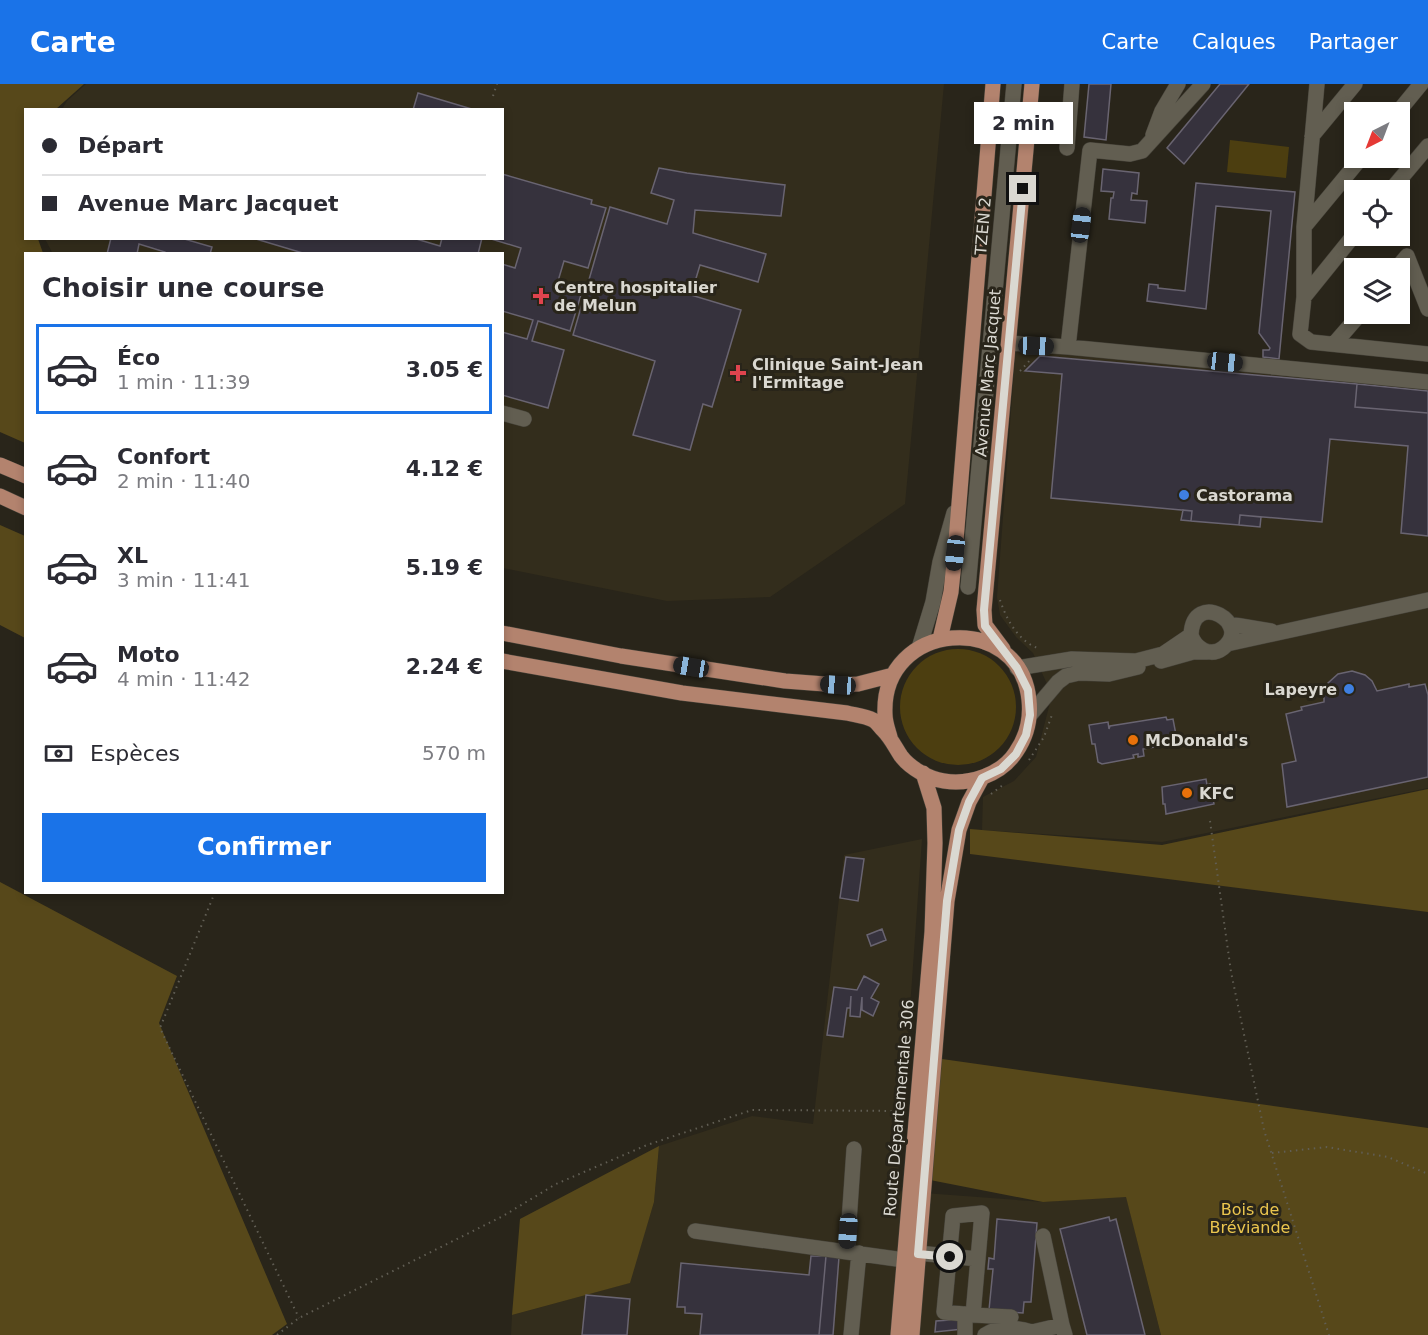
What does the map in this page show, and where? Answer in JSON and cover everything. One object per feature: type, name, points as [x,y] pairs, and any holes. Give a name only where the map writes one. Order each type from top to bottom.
[{"type":"main road","name":"Avenue Marc Jacquet","points":[[940,639],[951,592],[993,84]]},
{"type":"main road","name":"Avenue Marc Jacquet","points":[[1013,663],[985,626],[984,610],[1032,84]]},
{"type":"main road","points":[[0,465],[24,475]]},
{"type":"main road","points":[[0,496],[24,507]]},
{"type":"main road","points":[[0,505],[24,514]]},
{"type":"main road","points":[[504,633],[621,656],[785,681],[838,685],[858,684],[893,675]]},
{"type":"main road","points":[[504,661],[682,693],[847,713],[873,720],[890,737],[903,758],[922,773],[942,781],[962,782],[982,778],[1001,769],[1016,754],[1026,735],[1030,715],[1028,690],[1013,663],[989,644],[965,637],[940,639],[919,648],[904,660],[893,675],[886,695],[885,716],[890,737]]},
{"type":"main road","name":"Route Départementale 306","points":[[912,1335],[911,1257],[918,1111],[934,883],[934,808],[922,773]]},
{"type":"main road","name":"Route Départementale 306","points":[[898,1335],[911,1257],[950,885],[959,830],[969,802],[982,778]]},
{"type":"street","name":"TZEN 2","points":[[968,587],[1014,84]]},
{"type":"street","points":[[1025,84],[1032,84]]},
{"type":"street","points":[[1067,148],[1072,84]]},
{"type":"street","points":[[1151,141],[1162,111],[1178,84]]},
{"type":"street","points":[[1068,347],[1090,150],[1130,154],[1142,151],[1203,84]]},
{"type":"street","points":[[1317,84],[1304,227],[1304,297],[1300,334],[1311,342],[1428,354]]},
{"type":"street","points":[[1312,136],[1355,84]]},
{"type":"street","points":[[1406,102],[1421,84]]},
{"type":"street","points":[[1399,180],[1428,146]]},
{"type":"street","points":[[1304,227],[1353,168]]},
{"type":"street","points":[[1304,297],[1345,246]]},
{"type":"street","points":[[1410,264],[1428,309]]},
{"type":"street","points":[[1334,344],[1351,324]]},
{"type":"street","points":[[1009,343],[1428,382]]},
{"type":"street","points":[[504,414],[524,419]]},
{"type":"street","points":[[919,648],[933,602],[940,561],[958,501]]},
{"type":"street","points":[[1030,715],[1056,684],[1066,676],[1079,673],[1108,674],[1193,652],[1218,651],[1227,644],[1428,600]]},
{"type":"street","points":[[1207,652],[1196,646],[1191,634],[1193,622],[1203,613],[1216,612],[1222,615],[1229,624],[1231,632],[1227,644]]},
{"type":"street","points":[[1229,624],[1270,631],[1292,630]]},
{"type":"street","points":[[1013,663],[1052,663],[1093,658],[1136,661],[1163,654],[1191,634]]},
{"type":"street","points":[[851,1335],[854,1149]]},
{"type":"street","points":[[965,1335],[969,1314],[978,1259],[982,1213],[953,1216],[944,1312],[969,1314],[1011,1317]]},
{"type":"street","points":[[695,1231],[853,1252],[978,1259]]},
{"type":"street","points":[[985,1335],[997,1329],[1021,1328],[1032,1334],[1063,1330],[1043,1236]]},
{"type":"path","points":[[493,96],[497,84]]},
{"type":"path","points":[[1017,375],[1034,356],[1036,346]]},
{"type":"path","points":[[999,595],[1004,614],[1015,630],[1025,642],[1038,649],[1048,650],[1052,663]]},
{"type":"path","points":[[1025,764],[1044,736],[1053,711]]},
{"type":"path","points":[[985,798],[1007,781]]},
{"type":"path","points":[[1210,821],[1231,972],[1264,1130],[1329,1335]]},
{"type":"path","points":[[214,894],[160,1028],[299,1318]]},
{"type":"path","points":[[277,1335],[299,1318],[503,1216],[556,1185],[647,1145],[752,1110],[918,1111]]},
{"type":"path","points":[[1272,1153],[1327,1147],[1388,1156],[1428,1174]]},
{"type":"shaded area","name":"Clinique Saint-Jean l'Ermitage","points":[[86,84],[944,84],[905,504],[770,597],[667,601],[504,568],[504,252],[52,252],[46,240],[504,240],[504,108],[63,108]]},
{"type":"shaded area","points":[[1230,140],[1289,147],[1286,178],[1227,172]]},
{"type":"shaded area","points":[[1016,345],[1428,381],[1428,788],[1162,842],[982,830],[983,797],[1014,781],[1036,757],[1052,695],[1033,653],[1016,637],[1000,615],[997,597]]},
{"type":"shaded area","points":[[958,649],[980,653],[999,666],[1012,685],[1016,707],[1012,729],[999,748],[980,761],[958,765],[936,761],[917,748],[904,729],[900,707],[904,685],[917,666],[936,653]]},
{"type":"shaded area","points":[[922,839],[897,1191],[1043,1202],[1126,1196],[1161,1335],[511,1335],[512,1315],[629,1283],[654,1202],[659,1146],[752,1116],[813,1124],[844,855]]},
{"type":"green space","points":[[0,84],[84,84],[57,108],[24,108],[24,240],[38,240],[43,252],[24,252],[24,443],[0,432]]},
{"type":"green space","points":[[0,525],[24,536],[24,637],[0,625]]},
{"type":"green space","points":[[1428,789],[1428,912],[970,854],[970,829],[1162,845]]},
{"type":"green space","points":[[0,882],[177,976],[159,1023],[287,1324],[272,1335],[0,1335]]},
{"type":"green space","name":"Bois de Bréviande","points":[[935,1058],[1428,1128],[1428,1335],[1161,1335],[1126,1197],[1043,1202],[930,1180]]},
{"type":"green space","points":[[659,1146],[654,1202],[630,1283],[512,1315],[520,1219]]},
{"type":"building","points":[[1089,84],[1111,84],[1106,140],[1084,137]]},
{"type":"building","points":[[1220,84],[1249,84],[1184,164],[1167,148]]},
{"type":"building","points":[[418,93],[468,108],[414,108]]},
{"type":"building","points":[[659,168],[785,185],[781,216],[695,210],[693,233],[766,254],[758,282],[700,265],[691,295],[741,310],[712,407],[703,404],[690,450],[633,435],[655,361],[573,335],[610,207],[667,224],[674,200],[651,193]]},
{"type":"building","points":[[1103,169],[1139,173],[1137,194],[1132,193],[1131,200],[1147,201],[1145,223],[1109,219],[1111,198],[1114,192],[1101,191]]},
{"type":"building","points":[[504,175],[592,200],[591,204],[606,208],[588,268],[564,261],[558,281],[583,288],[570,331],[538,321],[532,341],[564,350],[548,408],[504,396],[504,333],[527,339],[533,320],[504,312],[504,265],[515,268],[521,248],[495,240],[504,240]]},
{"type":"building","points":[[1196,183],[1295,192],[1279,359],[1263,357],[1263,350],[1270,348],[1259,333],[1271,211],[1216,206],[1206,309],[1147,301],[1149,284],[1158,285],[1158,288],[1185,291]]},
{"type":"building","points":[[110,240],[188,240],[212,247],[211,252],[165,252],[139,244],[137,252],[108,252]]},
{"type":"building","points":[[259,240],[420,240],[440,246],[442,240],[482,240],[478,252],[299,252]]},
{"type":"building","points":[[1040,356],[1357,384],[1355,407],[1428,413],[1428,536],[1401,533],[1408,446],[1330,439],[1322,522],[1240,515],[1239,525],[1191,521],[1192,511],[1051,498],[1062,374],[1025,371]]},
{"type":"building","points":[[1357,384],[1428,391],[1428,413],[1355,407]]},
{"type":"building","points":[[1183,510],[1192,511],[1191,521],[1181,520]]},
{"type":"building","points":[[1240,515],[1261,517],[1260,527],[1239,525]]},
{"type":"building","points":[[1352,671],[1365,675],[1372,681],[1377,691],[1409,684],[1409,687],[1425,684],[1428,695],[1428,777],[1287,807],[1282,764],[1296,761],[1286,714],[1302,710],[1301,707],[1324,702],[1327,684],[1338,674]]},
{"type":"building","name":"McDonald's","points":[[1166,717],[1167,720],[1173,719],[1177,740],[1171,740],[1172,744],[1143,749],[1144,756],[1138,757],[1138,754],[1133,755],[1134,758],[1102,764],[1098,762],[1089,725],[1108,722],[1109,729],[1110,726]]},
{"type":"building","name":"KFC","points":[[1206,779],[1207,785],[1210,784],[1214,804],[1166,814],[1162,787]]},
{"type":"building","points":[[846,857],[864,859],[858,901],[840,898]]},
{"type":"building","points":[[882,929],[886,940],[871,946],[867,935]]},
{"type":"building","points":[[864,976],[879,984],[871,998],[879,1002],[873,1016],[862,1010],[862,997],[860,1017],[850,1016],[851,996],[843,1037],[827,1035],[834,987],[857,990]]},
{"type":"building","points":[[1109,1217],[1110,1221],[1116,1219],[1145,1335],[1087,1335],[1060,1229]]},
{"type":"building","points":[[997,1219],[1037,1223],[1031,1302],[1024,1302],[1023,1313],[989,1310],[993,1269],[988,1269],[989,1258],[994,1259]]},
{"type":"building","points":[[811,1256],[826,1256],[819,1335],[700,1335],[702,1314],[685,1313],[685,1307],[677,1307],[681,1263],[809,1275]]},
{"type":"building","points":[[826,1256],[839,1257],[833,1335],[819,1335]]},
{"type":"building","points":[[586,1295],[630,1299],[627,1335],[582,1335]]},
{"type":"building","points":[[964,1311],[963,1329],[935,1332],[936,1321],[950,1320]]},
{"type":"place","name":"Centre hospitalier de Melun","points":[[541,296]]},
{"type":"place","name":"Clinique Saint-Jean l'Ermitage","points":[[738,373]]},
{"type":"place","name":"Castorama","points":[[1184,495]]},
{"type":"place","name":"Lapeyre","points":[[1349,689]]},
{"type":"place","name":"McDonald's","points":[[1133,740]]},
{"type":"place","name":"KFC","points":[[1187,793]]},
{"type":"route","points":[[950,1257],[918,1254],[947,901],[959,830],[969,802],[982,778],[1001,769],[1016,754],[1026,735],[1030,715],[1028,690],[1017,668],[985,626],[984,610],[1023,189]]}]
